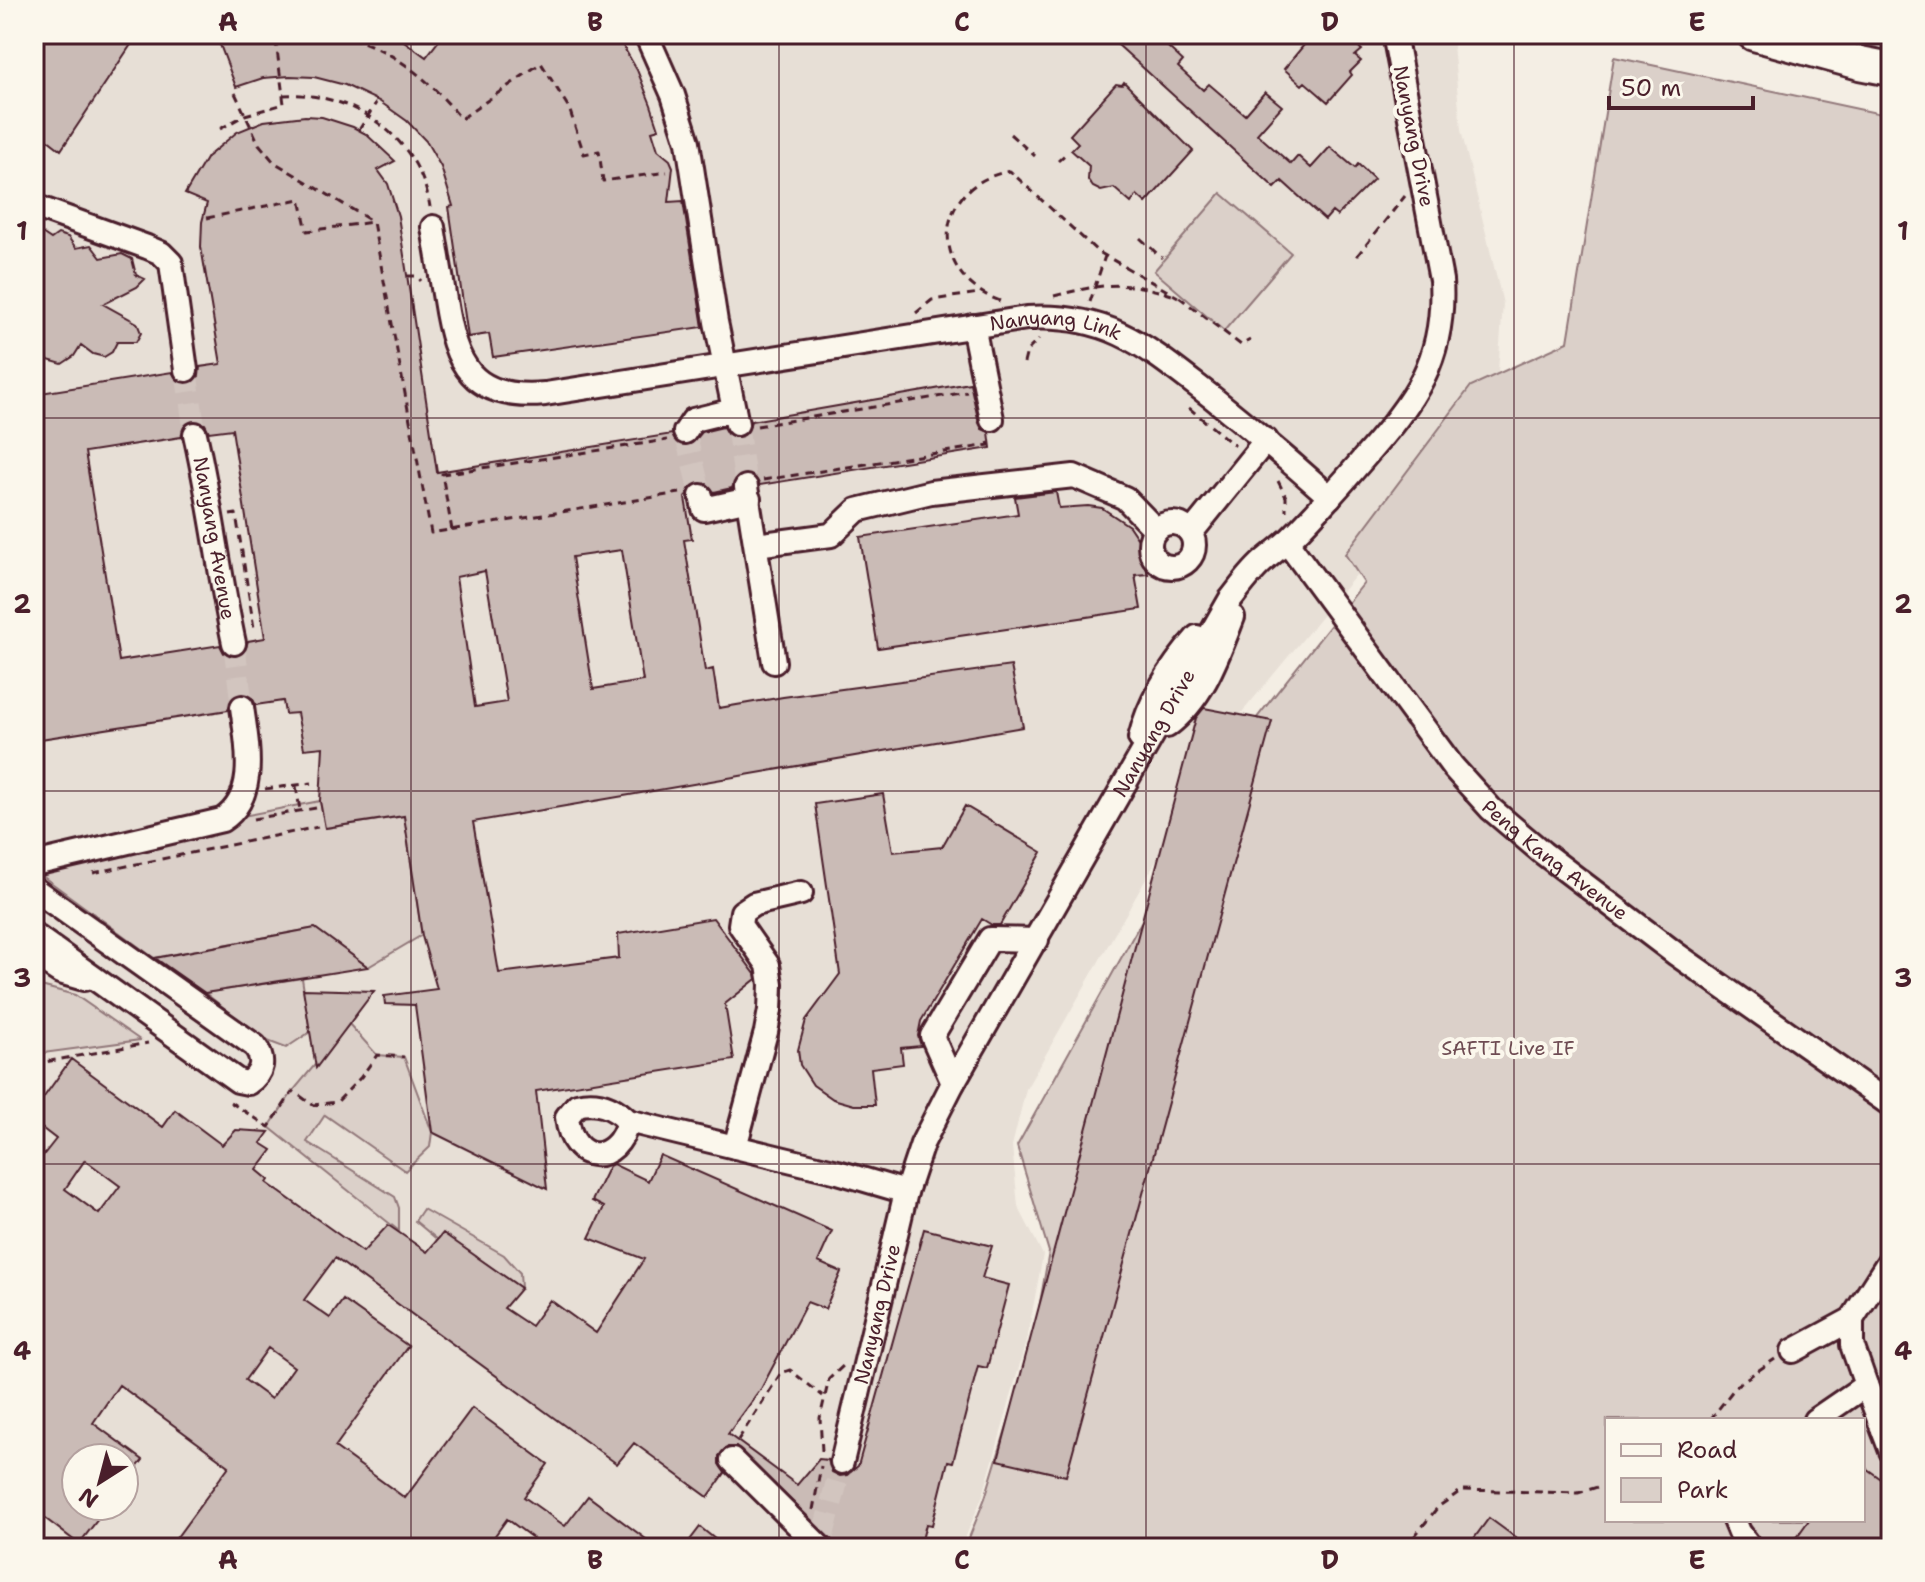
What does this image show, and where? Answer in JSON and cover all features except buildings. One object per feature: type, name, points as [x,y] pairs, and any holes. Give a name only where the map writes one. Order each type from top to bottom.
[{"type":"highway","points":[[1754,34],[1891,69]]},
{"type":"street","points":[[646,34],[673,95],[688,142],[725,365],[741,420],[693,420],[678,436]]},
{"type":"street","name":"Nanyang Drive","points":[[840,1468],[906,1192],[922,1144],[953,1083],[1230,600],[1252,572],[1287,542],[1330,497],[1414,398],[1430,364],[1440,330],[1443,307],[1441,280],[1394,34]]},
{"type":"street","points":[[34,206],[147,247],[161,253],[171,263],[186,370]]},
{"type":"street","name":"Nanyang Link","points":[[433,227],[450,332],[461,361],[481,383],[499,392],[520,396],[1055,316],[1095,323],[1141,342],[1266,440],[1330,497]]},
{"type":"street","points":[[973,326],[989,425]]},
{"type":"street","name":"Nanyang Avenue","points":[[195,434],[234,643]]},
{"type":"street","points":[[1191,533],[1266,440]]},
{"type":"street","points":[[756,545],[831,535],[857,510],[931,492],[1074,476],[1125,498],[1156,530]]},
{"type":"street","points":[[692,494],[704,509],[752,489],[756,545],[774,662]]},
{"type":"street","points":[[1171,522],[1182,525],[1191,533],[1195,544],[1192,555],[1184,564],[1173,568],[1162,565],[1153,557],[1149,546],[1152,534],[1160,526],[1171,522]]},
{"type":"street","name":"Peng Kang Avenue","points":[[1287,542],[1453,767],[1491,809],[1543,853],[1676,954],[1891,1105]]},
{"type":"street","points":[[1153,737],[1180,717],[1198,694],[1215,665],[1252,572]]},
{"type":"street","points":[[1134,771],[1141,733],[1170,672],[1185,650],[1230,600]]},
{"type":"street","points":[[34,864],[222,820],[228,816],[240,800],[246,784],[249,759],[242,707]]},
{"type":"street","points":[[34,889],[255,1046],[262,1056],[255,1078],[248,1083],[238,1081],[34,935]]},
{"type":"street","points":[[735,1147],[766,1032],[771,984],[768,965],[740,925],[742,912],[754,904],[801,893]]},
{"type":"street","points":[[953,1083],[932,1036],[990,939],[1037,940]]},
{"type":"street","points":[[34,955],[60,972],[107,989]]},
{"type":"street","points":[[107,989],[129,956]]},
{"type":"street","points":[[628,1121],[906,1192]]},
{"type":"street","points":[[1793,1351],[1852,1319],[1891,1258]]},
{"type":"street","points":[[1852,1319],[1852,1345],[1891,1451]]},
{"type":"street","points":[[1818,1418],[1866,1385]]},
{"type":"street","points":[[735,1454],[821,1543]]},
{"type":"street","points":[[1735,1522],[1751,1548]]},
{"type":"path","points":[[220,129],[245,115],[284,104],[275,34]]},
{"type":"path","points":[[337,34],[379,48],[421,75],[443,95],[461,119],[541,63],[569,108],[584,154],[599,151],[603,181],[667,172]]},
{"type":"path","points":[[235,93],[259,144],[274,162],[373,222],[431,533],[692,494]]},
{"type":"path","points":[[283,95],[302,94],[346,103],[369,115],[396,137],[417,166],[428,194],[433,227]]},
{"type":"path","points":[[359,130],[376,103]]},
{"type":"path","points":[[1010,134],[1035,156]]},
{"type":"path","points":[[1058,161],[1068,152]]},
{"type":"path","points":[[1003,302],[979,293],[959,273],[948,248],[949,221],[959,199],[984,178],[1010,171],[1081,238],[1105,256],[1178,297],[1241,345],[1250,340]]},
{"type":"path","points":[[1357,256],[1406,195],[1409,206]]},
{"type":"path","points":[[207,218],[300,199],[307,231],[373,222]]},
{"type":"path","points":[[1140,238],[1162,258]]},
{"type":"path","points":[[1089,306],[1105,256]]},
{"type":"path","points":[[407,276],[417,276],[422,282]]},
{"type":"path","points":[[1061,300],[1047,298],[1110,283],[1146,287],[1178,297]]},
{"type":"path","points":[[910,318],[932,300],[979,293]]},
{"type":"path","points":[[1024,363],[1027,351],[1039,339]]},
{"type":"path","points":[[1025,340],[1050,339]]},
{"type":"path","points":[[741,420],[978,390]]},
{"type":"path","points":[[1185,405],[1252,460]]},
{"type":"path","points":[[752,489],[989,445],[989,425]]},
{"type":"path","points":[[452,530],[442,474],[678,436]]},
{"type":"path","points":[[265,789],[312,783]]},
{"type":"path","points":[[296,785],[300,810]]},
{"type":"path","points":[[246,821],[316,808]]},
{"type":"path","points":[[91,874],[318,827]]},
{"type":"path","points":[[35,1063],[148,1043],[137,1035]]},
{"type":"path","points":[[274,1120],[293,1091],[313,1105],[337,1102],[377,1055],[404,1057]]},
{"type":"path","points":[[1712,1418],[1737,1385],[1793,1351]]},
{"type":"path","points":[[735,1454],[740,1434],[781,1373],[790,1370],[825,1397]]},
{"type":"path","points":[[1405,1548],[1438,1507],[1462,1490],[1578,1493],[1605,1485]]},
{"type":"shaded area","points":[[34,34],[1452,34],[1461,130],[1503,304],[1497,385],[1361,569],[1239,716],[1026,1089],[1012,1146],[1018,1206],[1043,1255],[1028,1334],[1004,1422],[983,1495],[961,1548],[34,1548]]},
{"type":"green space","name":"SAFTI Live IF","points":[[1614,57],[1891,116],[1891,1548],[965,1548],[985,1498],[1034,1337],[1049,1252],[1017,1146],[1248,729],[1364,583],[1345,554],[1471,386],[1568,342]]},
{"type":"green space","points":[[1221,193],[1291,253],[1224,331],[1154,271]]},
{"type":"green space","points":[[320,801],[325,828],[404,816],[422,935],[368,967],[315,928],[154,958],[34,870],[222,820]]},
{"type":"green space","points":[[302,978],[310,1032],[286,1048],[265,1040],[205,993]]},
{"type":"green space","points":[[34,981],[41,986],[75,995],[140,1040],[36,1054]]},
{"type":"green space","points":[[349,1024],[377,1055],[404,1057],[432,1132],[430,1147],[405,1171],[325,1115],[307,1142],[395,1197],[399,1208],[399,1231],[269,1127],[293,1091]]},
{"type":"green space","points":[[423,1209],[504,1255],[520,1273],[521,1288],[443,1234],[438,1240],[415,1221]]},
{"type":"tunnel","points":[[186,370],[195,434]]},
{"type":"tunnel","points":[[737,424],[746,487]]},
{"type":"tunnel","points":[[685,432],[701,496]]},
{"type":"tunnel","points":[[234,643],[242,707]]},
{"type":"tunnel","points":[[823,1535],[842,1462]]}]
